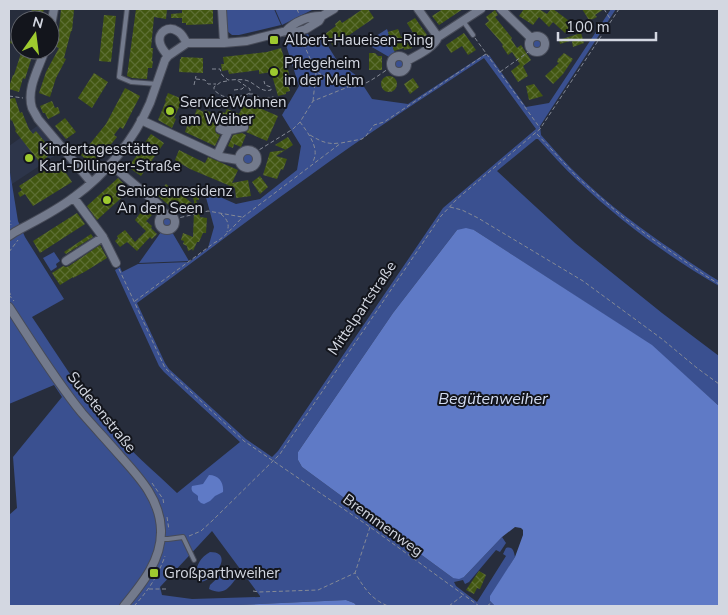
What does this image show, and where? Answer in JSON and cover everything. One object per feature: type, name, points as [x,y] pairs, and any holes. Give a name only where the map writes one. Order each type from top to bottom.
[{"type":"street","points":[[222,9],[224,43]]},
{"type":"street","points":[[12,234],[74,198],[110,164],[141,120],[168,56],[187,43],[224,43],[254,39],[286,31],[292,33],[306,29],[334,9]]},
{"type":"street","points":[[418,9],[438,38]]},
{"type":"street","points":[[392,67],[398,72],[403,70],[407,66],[407,60],[436,42],[438,38],[481,9]]},
{"type":"street","points":[[501,9],[531,38]]},
{"type":"street","points":[[168,56],[160,45],[159,39],[160,34],[168,28],[180,32],[187,43]]},
{"type":"street","points":[[536,36],[544,39],[545,44],[541,51],[531,50],[529,47],[531,38],[536,36]]},
{"type":"street","points":[[42,60],[31,90],[30,98],[33,109],[38,119],[91,182]]},
{"type":"street","points":[[141,120],[221,157],[238,160],[243,167],[252,167],[257,160],[254,152],[251,150],[244,150],[238,160]]},
{"type":"street","points":[[217,155],[224,129],[244,127]]},
{"type":"street","points":[[110,164],[158,204],[165,214],[170,215],[174,219],[175,223],[168,230],[162,229],[159,225],[159,220],[165,214]]},
{"type":"street","points":[[74,198],[103,237],[116,263]]},
{"type":"street","points":[[66,261],[103,237]]},
{"type":"street","name":"Sudetenstraße","points":[[12,306],[12,317],[64,390],[149,491],[158,512],[164,539]]},
{"type":"street","points":[[124,606],[150,570],[164,539]]},
{"type":"lane","points":[[127,9],[119,77],[131,82],[157,84]]},
{"type":"lane","points":[[463,21],[473,35]]},
{"type":"lane","points":[[164,539],[183,537],[194,560]]},
{"type":"path","points":[[297,9],[301,17]]},
{"type":"path","points":[[604,9],[612,20]]},
{"type":"path","name":"Mittelpartstraße","points":[[183,537],[201,531],[280,454],[440,216],[449,206],[536,134],[619,9]]},
{"type":"path","points":[[473,35],[540,129]]},
{"type":"path","points":[[254,152],[300,122],[313,101],[316,72],[300,36]]},
{"type":"path","points":[[500,73],[531,50]]},
{"type":"path","points":[[310,135],[329,144],[362,139],[374,125],[384,122],[486,54]]},
{"type":"path","points":[[316,72],[353,88],[360,86],[392,67]]},
{"type":"path","points":[[212,69],[220,69],[224,82]]},
{"type":"path","points":[[222,75],[228,80]]},
{"type":"path","points":[[194,85],[196,78],[205,80],[208,84],[217,84],[228,80],[244,80],[260,89],[271,90],[271,86],[265,85],[264,81]]},
{"type":"path","points":[[237,80],[251,90],[248,94]]},
{"type":"path","points":[[217,84],[214,90],[223,97],[231,98],[253,94],[271,103],[276,101],[273,97],[262,98]]},
{"type":"path","points":[[234,90],[242,90],[245,86]]},
{"type":"path","points":[[313,101],[349,87]]},
{"type":"path","points":[[9,96],[30,98]]},
{"type":"path","points":[[300,122],[310,135],[316,153],[314,162],[310,166]]},
{"type":"path","points":[[536,134],[578,178],[618,213],[719,284]]},
{"type":"path","points":[[134,302],[222,239],[243,217],[341,143]]},
{"type":"path","points":[[449,206],[478,218],[583,281],[719,384]]},
{"type":"path","points":[[174,219],[208,212],[243,217]]},
{"type":"path","points":[[220,213],[228,222],[227,234]]},
{"type":"path","points":[[9,218],[12,234],[18,240],[9,252]]},
{"type":"path","name":"Bremmenweg","points":[[116,263],[165,368],[244,441],[370,527],[479,606]]},
{"type":"path","points":[[9,290],[12,306]]},
{"type":"path","points":[[151,481],[163,499],[168,519],[169,528],[164,539]]},
{"type":"path","points":[[253,591],[318,590],[355,573],[370,527]]},
{"type":"path","points":[[355,573],[368,593],[379,602],[388,606]]},
{"type":"path","points":[[148,589],[166,590]]},
{"type":"path","points":[[449,606],[463,595]]},
{"type":"path","points":[[487,606],[491,603]]},
{"type":"shaded area","points":[[226,9],[274,9],[281,25],[232,35],[227,31]]},
{"type":"shaded area","points":[[275,9],[312,9],[312,10],[282,25]]},
{"type":"shaded area","points":[[611,9],[616,9],[540,126],[541,135],[575,172],[602,197],[649,234],[719,281],[719,286],[664,251],[628,224],[578,181],[538,139],[497,171],[575,243],[719,356],[719,406],[651,345],[474,230],[457,230],[393,313],[298,452],[298,460],[302,467],[453,578],[464,577],[502,537],[506,543],[500,552],[496,550],[469,582],[465,584],[463,580],[454,582],[456,586],[477,602],[506,556],[503,554],[506,548],[512,549],[515,557],[490,598],[490,601],[495,606],[357,606],[346,600],[216,606],[9,606],[9,515],[17,508],[13,457],[62,397],[54,385],[9,404],[9,166],[18,221],[25,237],[64,299],[32,317],[78,386],[108,425],[133,452],[177,493],[240,442],[159,366],[115,270],[120,267],[122,272],[138,264],[189,262],[208,248],[214,227],[204,190],[236,204],[260,199],[297,170],[301,146],[282,115],[299,86],[285,42],[308,34],[311,40],[321,35],[338,62],[357,76],[372,99],[408,104],[485,54],[489,55],[526,107],[549,103]],"holes":[[[484,58],[536,129],[443,208],[278,451],[272,457],[246,439],[169,369],[137,303],[330,161]],[[212,531],[260,596],[260,597],[192,599],[162,595],[160,587]]]},
{"type":"shaded area","points":[[387,29],[395,53],[389,57],[365,43]]},
{"type":"shaded area","points":[[534,36],[540,36],[545,41],[543,50],[534,52],[529,47],[529,41]]},
{"type":"shaded area","points":[[399,56],[405,58],[407,64],[405,70],[399,72],[393,70],[391,64],[393,58]]},
{"type":"shaded area","name":"Kindertagesstätte Karl-Dillinger-Straße","points":[[40,124],[62,151],[12,184],[9,166],[9,146]]},
{"type":"shaded area","points":[[248,150],[254,153],[257,159],[254,165],[248,168],[242,165],[239,159],[242,153]]},
{"type":"shaded area","points":[[167,214],[173,216],[175,222],[173,228],[167,230],[161,228],[159,222],[161,216]]},
{"type":"shaded area","points":[[161,232],[172,232],[189,261],[139,263]]},
{"type":"shaded area","points":[[54,252],[60,261],[56,264],[57,267],[51,271],[43,258]]},
{"type":"shaded area","points":[[210,552],[217,553],[221,557],[220,567],[211,577],[200,582],[195,576],[197,568],[201,559]]},
{"type":"shaded area","points":[[230,569],[237,574],[237,577],[226,590],[219,592],[209,589],[210,585],[226,570]]},
{"type":"water","name":"Begütenweiher","points":[[466,228],[474,230],[652,345],[719,406],[719,606],[495,606],[490,601],[490,596],[515,557],[523,535],[521,528],[515,527],[502,537],[464,577],[459,579],[453,578],[302,467],[298,460],[298,452],[393,313],[457,230]]},
{"type":"water","points":[[209,475],[216,476],[220,480],[223,492],[204,504],[198,500],[198,496],[192,490],[192,486],[203,484]]},
{"type":"water","name":"Großparthweiher","points":[[346,600],[357,606],[216,606]]},
{"type":"building","points":[[61,9],[74,10],[72,31],[64,58],[66,59],[56,78],[50,97],[39,93],[52,60],[60,60]]},
{"type":"building","points":[[136,9],[167,9],[166,19],[154,17],[151,48],[153,48],[153,61],[152,68],[148,68],[147,79],[127,76]]},
{"type":"building","points":[[182,9],[213,9],[213,24],[186,25],[186,23],[182,23],[182,18],[171,18],[171,14],[182,13]]},
{"type":"building","points":[[363,9],[368,9],[374,18],[333,46],[325,34],[336,26],[335,24],[340,20],[342,23]]},
{"type":"building","points":[[443,9],[463,9],[439,25],[432,16]]},
{"type":"building","points":[[524,9],[539,9],[547,14],[553,9],[572,23],[565,33],[553,22],[549,27],[539,17],[533,25],[519,16]]},
{"type":"building","points":[[582,9],[604,9],[595,15],[597,17],[589,20]]},
{"type":"building","points":[[495,10],[498,15],[495,17],[512,38],[517,48],[521,45],[531,60],[523,66],[528,76],[518,82],[511,71],[520,64],[512,52],[508,55],[503,45],[485,24],[489,21],[486,17]]},
{"type":"building","points":[[104,15],[116,16],[111,62],[99,61]]},
{"type":"building","points":[[415,18],[427,35],[418,41],[407,23]]},
{"type":"building","points":[[398,29],[401,37],[408,35],[412,48],[394,51],[388,32]]},
{"type":"building","points":[[464,33],[476,50],[468,55],[462,46],[451,53],[446,45]]},
{"type":"building","points":[[581,33],[584,43],[573,47],[573,40],[560,44],[559,40]]},
{"type":"building","name":"Pflegeheim in der Melm","points":[[281,48],[292,83],[288,84],[290,91],[286,92],[286,94],[278,96],[271,72],[259,74],[259,70],[229,74],[228,70],[222,71],[223,57],[267,52]]},
{"type":"building","points":[[369,53],[382,56],[382,70],[369,70]]},
{"type":"building","points":[[564,53],[573,59],[563,74],[553,84],[545,76],[559,63],[557,62],[558,59]]},
{"type":"building","points":[[181,57],[203,58],[203,73],[179,72]]},
{"type":"building","points":[[19,60],[31,60],[19,92],[9,89]]},
{"type":"building","points":[[94,73],[108,82],[92,108],[78,98]]},
{"type":"building","points":[[386,76],[392,76],[397,81],[395,90],[386,92],[381,87],[381,81]]},
{"type":"building","points":[[413,78],[419,87],[410,94],[404,84]]},
{"type":"building","points":[[534,84],[543,96],[529,100],[526,86]]},
{"type":"building","points":[[125,88],[140,96],[123,129],[120,127],[114,135],[117,137],[93,166],[81,155],[106,124]]},
{"type":"building","name":"ServiceWohnen am Weiher","points":[[168,93],[185,98],[174,118],[176,119],[172,128],[158,120]]},
{"type":"building","points":[[15,98],[20,113],[22,112],[29,129],[33,134],[36,131],[53,152],[40,163],[15,131],[11,121],[9,99]]},
{"type":"building","points":[[52,101],[55,108],[58,107],[60,113],[48,119],[40,106]]},
{"type":"building","points":[[250,104],[278,116],[267,141],[246,132],[249,128],[248,122],[238,118],[236,123],[229,124],[223,122],[216,125],[216,133],[220,135],[215,146],[185,132],[187,126],[190,127],[197,109],[217,115],[219,111],[225,113],[227,109],[239,114],[243,106],[249,108]]},
{"type":"building","points":[[65,118],[76,132],[66,139],[55,126]]},
{"type":"building","points":[[242,133],[246,135],[241,147],[234,144],[233,148],[228,146],[233,135]]},
{"type":"building","points":[[151,134],[164,143],[141,176],[128,167]]},
{"type":"building","points":[[288,137],[293,145],[286,150],[275,145]]},
{"type":"building","points":[[179,150],[205,163],[208,157],[238,170],[232,183],[248,180],[251,196],[236,198],[235,188],[190,169],[175,160]]},
{"type":"building","points":[[285,150],[276,156],[287,159],[277,179],[263,175],[270,152]]},
{"type":"building","points":[[56,162],[72,182],[33,206],[25,194],[20,197],[18,193],[22,190],[19,186]]},
{"type":"building","points":[[260,176],[268,187],[260,194],[252,182]]},
{"type":"building","name":"Seniorenresidenz An den Seen","points":[[118,178],[130,190],[97,220],[87,206]]},
{"type":"building","points":[[166,184],[194,205],[192,195],[198,194],[199,200],[196,200],[200,217],[207,218],[206,233],[203,233],[193,251],[192,249],[188,251],[187,246],[183,244],[184,241],[181,240],[183,233],[193,237],[194,210],[181,213],[179,204],[176,208],[174,206],[172,208],[157,195]]},
{"type":"building","points":[[144,208],[152,215],[146,221],[157,234],[152,239],[150,237],[137,251],[127,242],[120,247],[115,241],[118,238],[117,236],[125,230],[135,242],[146,231],[135,220]]},
{"type":"building","points":[[77,213],[85,224],[40,253],[33,241]]},
{"type":"building","points":[[91,234],[93,237],[66,254],[64,252]]},
{"type":"building","points":[[100,245],[107,258],[60,285],[52,273],[63,266],[69,266]]},
{"type":"building","points":[[479,571],[486,575],[480,589],[477,588],[474,594],[466,590]]},
{"type":"place","name":"Albert-Haueisen-Ring","points":[[274,40]]},
{"type":"place","name":"Pflegeheim in der Melm","points":[[274,72]]},
{"type":"place","name":"ServiceWohnen am Weiher","points":[[170,111]]},
{"type":"place","name":"Kindertagesstätte Karl-Dillinger-Straße","points":[[29,158]]},
{"type":"place","name":"Seniorenresidenz An den Seen","points":[[107,200]]},
{"type":"place","name":"Großparthweiher","points":[[154,573]]}]
